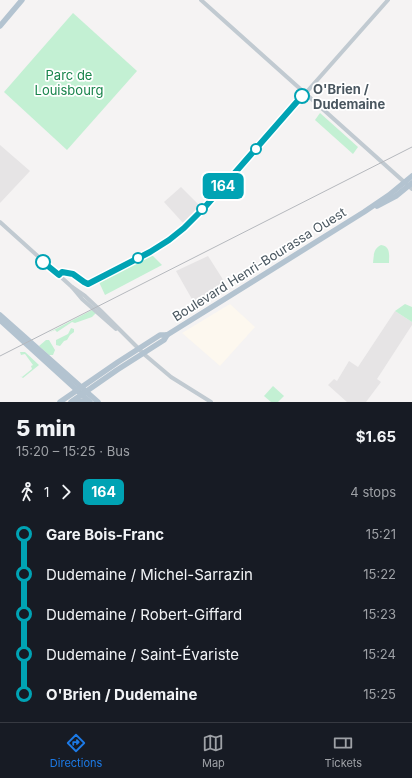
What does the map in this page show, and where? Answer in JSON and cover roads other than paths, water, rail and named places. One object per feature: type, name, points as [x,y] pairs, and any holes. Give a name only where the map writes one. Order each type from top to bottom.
[{"type":"main road","points":[[0,26],[22,0]]},
{"type":"main road","name":"Boulevard Henri-Bourassa Ouest","points":[[72,402],[82,391],[141,351],[160,335],[167,335],[409,185],[412,176]]},
{"type":"main road","points":[[0,315],[29,344]]},
{"type":"main road","points":[[0,320],[94,401]]},
{"type":"main road","points":[[71,381],[94,382],[94,401]]},
{"type":"main road","points":[[69,396],[71,381]]},
{"type":"main road","name":"Boulevard Henri-Bourassa Ouest","points":[[60,402],[69,396],[82,391]]},
{"type":"main road","points":[[72,402],[87,402]]},
{"type":"street","points":[[201,0],[409,185]]},
{"type":"street","points":[[59,275],[62,272],[69,273],[85,283],[89,283],[146,254],[169,240],[184,228],[205,207],[388,0]]},
{"type":"street","points":[[0,222],[72,287],[97,307],[141,351],[175,380],[211,402]]},
{"type":"tram line","points":[[0,356],[412,147]]},
{"type":"place","name":"O'Brien / Dudemaine","points":[[302,96]]},
{"type":"park label","name":"Parc de Louisbourg","points":[[69,82]]}]
